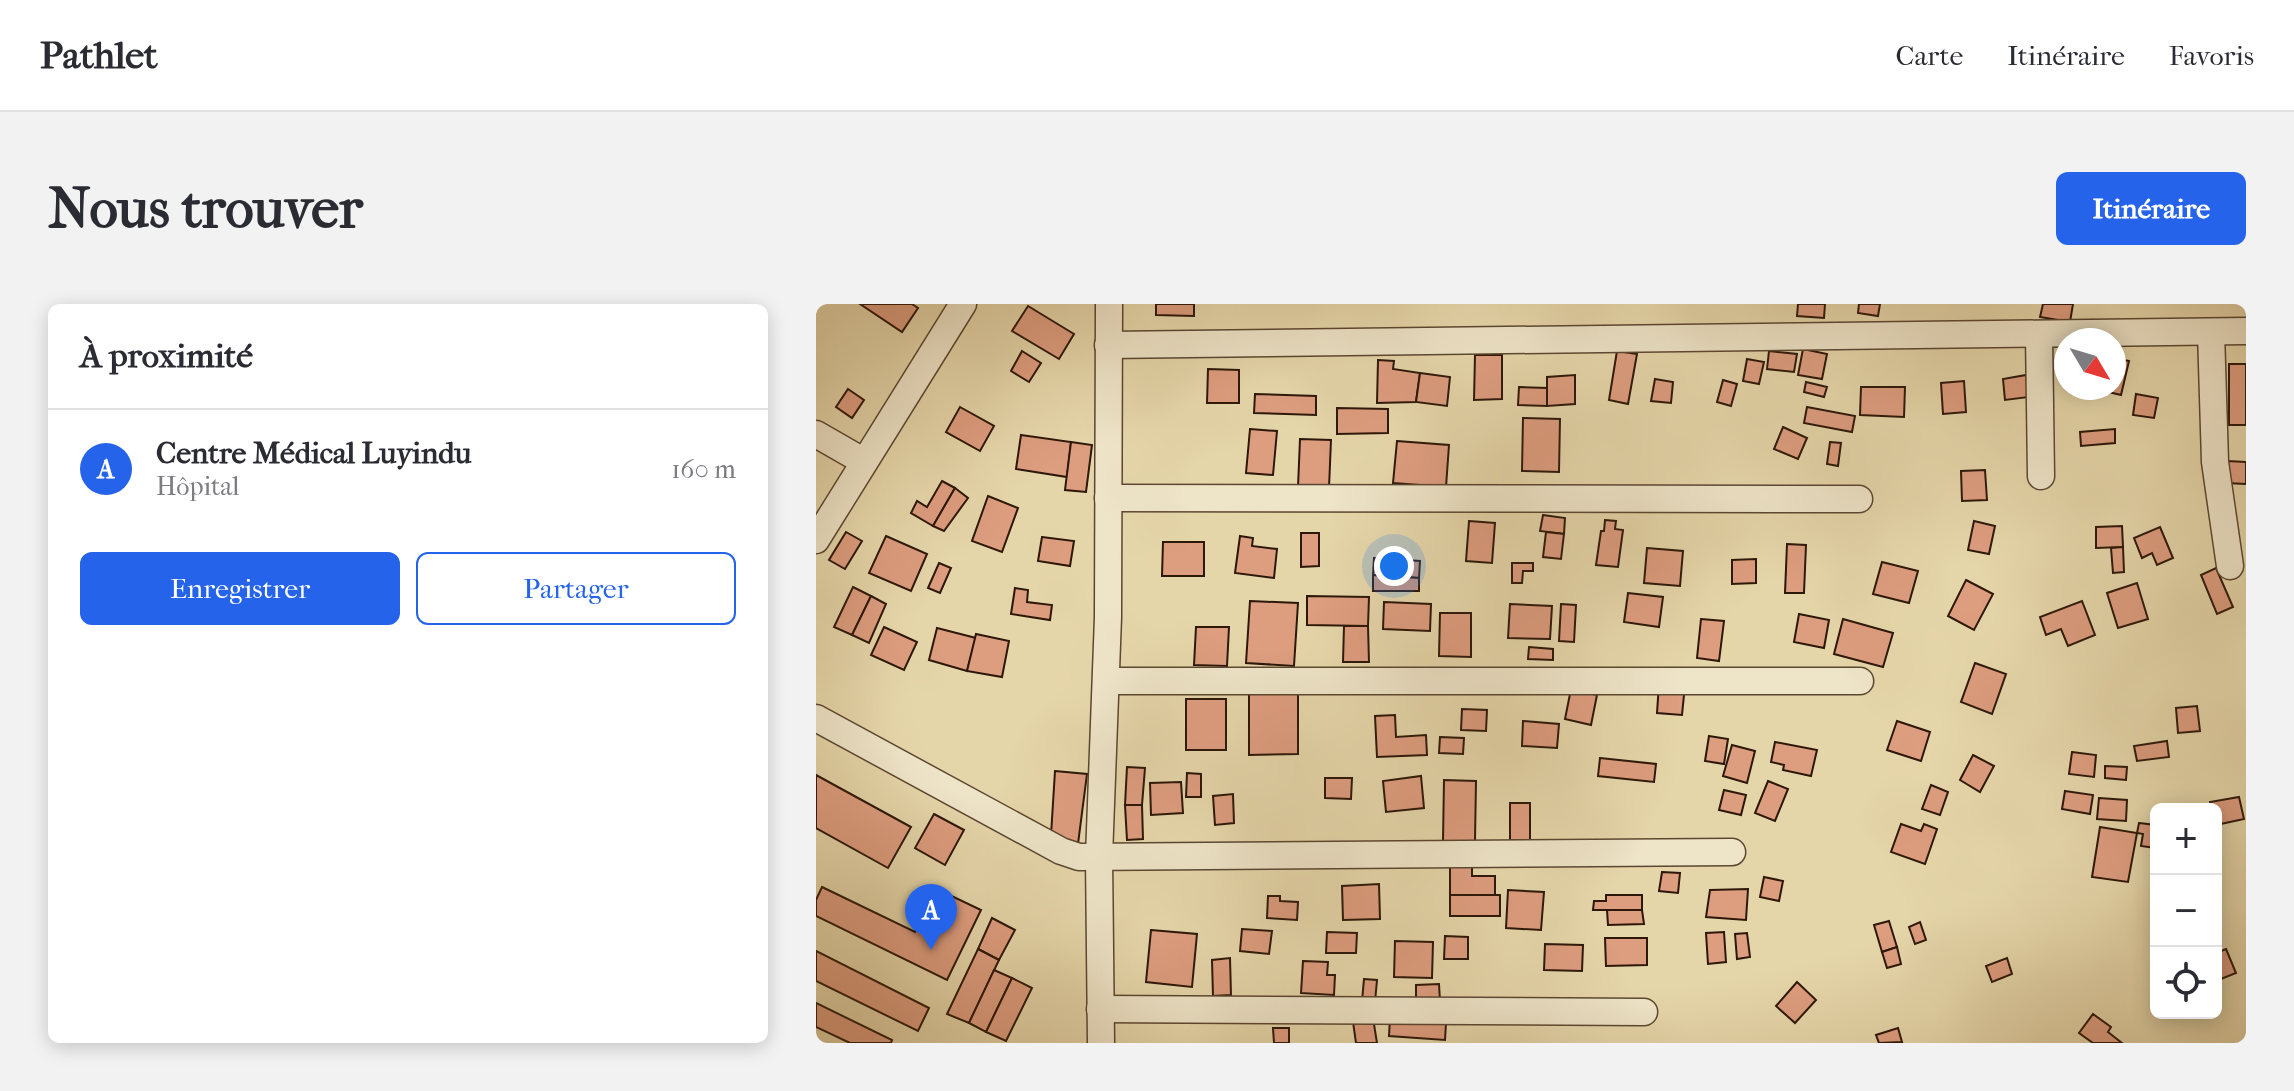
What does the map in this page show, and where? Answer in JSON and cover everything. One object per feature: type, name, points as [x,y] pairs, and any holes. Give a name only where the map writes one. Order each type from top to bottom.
[{"type":"street","points":[[1101,1043],[1099,857],[1107,681],[1109,304]]},
{"type":"street","points":[[816,540],[960,305]]},
{"type":"street","points":[[1108,345],[2246,331]]},
{"type":"street","points":[[2211,332],[2215,462],[2230,566]]},
{"type":"street","points":[[2039,334],[2041,476]]},
{"type":"street","points":[[816,434],[863,461]]},
{"type":"street","points":[[1108,498],[1859,499]]},
{"type":"street","points":[[1107,681],[1860,681]]},
{"type":"street","points":[[816,718],[1061,851],[1079,857],[1732,852]]},
{"type":"street","points":[[1100,1009],[1644,1012]]},
{"type":"building","points":[[860,304],[912,304],[918,308],[902,332]]},
{"type":"building","points":[[1156,304],[1194,304],[1194,316],[1156,315]]},
{"type":"building","points":[[1798,304],[1825,304],[1824,318],[1797,316]]},
{"type":"building","points":[[1859,304],[1880,304],[1878,316],[1858,313]]},
{"type":"building","points":[[2043,304],[2073,304],[2070,322],[2040,317]]},
{"type":"building","points":[[1028,306],[1074,334],[1059,359],[1012,331]]},
{"type":"building","points":[[1803,349],[1827,354],[1822,379],[1798,375]]},
{"type":"building","points":[[1022,351],[1041,363],[1029,382],[1011,371]]},
{"type":"building","points":[[1617,351],[1637,354],[1628,404],[1609,400]]},
{"type":"building","points":[[1769,351],[1797,354],[1794,372],[1767,369]]},
{"type":"building","points":[[1475,355],[1502,355],[1502,399],[1474,400]]},
{"type":"building","points":[[1747,359],[1764,362],[1759,384],[1743,381]]},
{"type":"building","points":[[1378,360],[1394,361],[1393,369],[1420,373],[1416,402],[1377,403]]},
{"type":"building","points":[[2229,364],[2246,364],[2246,425],[2229,425]]},
{"type":"building","points":[[1208,369],[1239,370],[1239,403],[1207,403]]},
{"type":"building","points":[[1420,373],[1450,377],[1447,406],[1416,402]]},
{"type":"building","points":[[1575,375],[1575,404],[1547,406],[1547,377]]},
{"type":"building","points":[[2026,375],[2029,397],[2005,400],[2003,379]]},
{"type":"building","points":[[1655,379],[1673,382],[1671,403],[1651,401]]},
{"type":"building","points":[[1723,380],[1737,384],[1731,406],[1717,402]]},
{"type":"building","points":[[1964,381],[1966,412],[1943,414],[1941,383]]},
{"type":"building","points":[[1806,382],[1827,387],[1824,397],[1804,392]]},
{"type":"building","points":[[1519,387],[1547,388],[1547,406],[1518,405]]},
{"type":"building","points":[[1861,387],[1905,387],[1904,417],[1860,415]]},
{"type":"building","points":[[848,389],[864,400],[852,418],[836,407]]},
{"type":"building","points":[[1255,394],[1316,396],[1316,415],[1254,413]]},
{"type":"building","points":[[2136,394],[2158,398],[2154,418],[2133,415]]},
{"type":"building","points":[[960,407],[994,426],[980,451],[946,432]]},
{"type":"building","points":[[1807,407],[1855,416],[1852,432],[1804,423]]},
{"type":"building","points":[[1337,408],[1388,409],[1388,433],[1337,434]]},
{"type":"building","points":[[1523,418],[1560,419],[1559,472],[1522,471]]},
{"type":"building","points":[[1783,427],[1807,438],[1798,459],[1774,449]]},
{"type":"building","points":[[1250,429],[1277,431],[1273,475],[1246,473]]},
{"type":"building","points":[[2115,429],[2115,443],[2081,446],[2080,432]]},
{"type":"building","points":[[1021,435],[1071,442],[1067,477],[1016,469]]},
{"type":"building","points":[[1300,439],[1331,440],[1329,488],[1298,487]]},
{"type":"building","points":[[1397,441],[1449,445],[1446,487],[1393,483]]},
{"type":"building","points":[[1071,442],[1092,445],[1086,492],[1065,490]]},
{"type":"building","points":[[1830,442],[1841,443],[1838,466],[1827,464]]},
{"type":"building","points":[[2227,461],[2246,462],[2246,484],[2226,483]]},
{"type":"building","points":[[1985,470],[1987,500],[1962,501],[1961,471]]},
{"type":"building","points":[[942,481],[955,488],[933,526],[911,513],[917,501],[927,507]]},
{"type":"building","points":[[955,488],[968,498],[944,531],[933,526]]},
{"type":"building","points":[[988,496],[1018,508],[1002,552],[972,541]]},
{"type":"building","points":[[1543,515],[1565,518],[1564,534],[1540,531]]},
{"type":"building","points":[[1605,520],[1616,521],[1615,529],[1623,530],[1618,567],[1596,565]]},
{"type":"building","points":[[1469,521],[1495,523],[1492,563],[1466,561]]},
{"type":"building","points":[[1974,521],[1995,526],[1989,554],[1968,550]]},
{"type":"building","points":[[2122,526],[2123,547],[2096,548],[2096,527]]},
{"type":"building","points":[[2160,527],[2173,558],[2157,565],[2152,553],[2142,558],[2134,538]]},
{"type":"building","points":[[846,532],[862,541],[845,569],[829,560]]},
{"type":"building","points":[[1546,532],[1564,534],[1561,559],[1543,557]]},
{"type":"building","points":[[1301,533],[1319,533],[1319,566],[1301,567]]},
{"type":"building","points":[[886,536],[927,554],[911,591],[869,573]]},
{"type":"building","points":[[1240,536],[1253,538],[1252,546],[1277,549],[1274,578],[1235,573]]},
{"type":"building","points":[[1042,537],[1074,541],[1070,566],[1038,561]]},
{"type":"building","points":[[1163,542],[1204,542],[1204,576],[1162,576]]},
{"type":"building","points":[[1787,544],[1806,545],[1804,593],[1785,593]]},
{"type":"building","points":[[2123,547],[2124,572],[2113,573],[2111,548]]},
{"type":"building","points":[[1647,548],[1683,551],[1680,586],[1644,583]]},
{"type":"building","points":[[1374,558],[1420,561],[1419,578],[1373,575]]},
{"type":"building","points":[[1756,559],[1756,583],[1732,584],[1732,560]]},
{"type":"building","points":[[1882,562],[1918,571],[1909,603],[1873,594]]},
{"type":"building","points":[[939,563],[951,568],[940,593],[928,588]]},
{"type":"building","points":[[1512,563],[1533,563],[1533,571],[1523,571],[1522,583],[1512,583]]},
{"type":"building","points":[[2216,568],[2233,607],[2217,614],[2201,575]]},
{"type":"building","points":[[1373,575],[1419,578],[1419,591],[1373,591]]},
{"type":"building","points":[[1966,580],[1993,594],[1974,630],[1948,616]]},
{"type":"building","points":[[2137,583],[2148,619],[2118,628],[2107,593]]},
{"type":"building","points":[[853,587],[871,596],[852,635],[834,627]]},
{"type":"building","points":[[1015,588],[1028,590],[1027,602],[1052,605],[1050,620],[1011,614]]},
{"type":"building","points":[[1628,593],[1663,597],[1659,627],[1624,622]]},
{"type":"building","points":[[871,596],[886,604],[869,643],[852,635]]},
{"type":"building","points":[[1307,596],[1369,597],[1368,626],[1307,625]]},
{"type":"building","points":[[1250,601],[1298,603],[1294,666],[1246,663]]},
{"type":"building","points":[[2082,601],[2095,635],[2068,646],[2061,629],[2046,635],[2040,617]]},
{"type":"building","points":[[1384,602],[1431,604],[1430,631],[1383,629]]},
{"type":"building","points":[[1510,604],[1552,606],[1550,639],[1508,638]]},
{"type":"building","points":[[1561,604],[1576,605],[1574,642],[1559,641]]},
{"type":"building","points":[[1440,613],[1471,613],[1471,657],[1439,656]]},
{"type":"building","points":[[1799,614],[1829,620],[1824,648],[1794,642]]},
{"type":"building","points":[[1701,619],[1724,621],[1719,661],[1697,658]]},
{"type":"building","points":[[1843,619],[1893,633],[1883,667],[1834,654]]},
{"type":"building","points":[[1344,626],[1368,626],[1369,662],[1343,662]]},
{"type":"building","points":[[884,627],[917,642],[904,670],[871,655]]},
{"type":"building","points":[[1196,627],[1229,627],[1227,666],[1194,665]]},
{"type":"building","points":[[937,628],[976,638],[967,671],[929,660]]},
{"type":"building","points":[[976,634],[1009,641],[1002,677],[967,671]]},
{"type":"building","points":[[1529,647],[1553,649],[1553,660],[1528,659]]},
{"type":"building","points":[[1975,663],[2006,674],[1992,714],[1961,702]]},
{"type":"building","points":[[1659,683],[1685,685],[1682,715],[1657,713]]},
{"type":"building","points":[[1571,689],[1597,695],[1591,725],[1565,719]]},
{"type":"building","points":[[1298,691],[1298,754],[1249,755],[1249,692]]},
{"type":"building","points":[[1186,699],[1226,699],[1226,750],[1186,750]]},
{"type":"building","points":[[2197,706],[2200,731],[2178,733],[2176,708]]},
{"type":"building","points":[[1462,709],[1487,710],[1486,731],[1461,730]]},
{"type":"building","points":[[1395,715],[1396,737],[1426,735],[1427,755],[1377,757],[1375,716]]},
{"type":"building","points":[[1523,721],[1559,724],[1557,748],[1522,746]]},
{"type":"building","points":[[1897,721],[1930,732],[1921,761],[1887,750]]},
{"type":"building","points":[[1709,736],[1728,739],[1724,764],[1705,761]]},
{"type":"building","points":[[1440,737],[1464,738],[1463,754],[1439,753]]},
{"type":"building","points":[[2167,741],[2169,757],[2137,761],[2134,746]]},
{"type":"building","points":[[1775,742],[1817,750],[1811,776],[1783,770],[1784,765],[1771,762]]},
{"type":"building","points":[[1732,745],[1755,751],[1747,783],[1723,776]]},
{"type":"building","points":[[2072,752],[2096,755],[2094,777],[2069,774]]},
{"type":"building","points":[[1973,755],[1994,766],[1980,792],[1960,780]]},
{"type":"building","points":[[1600,758],[1656,764],[1654,782],[1598,776]]},
{"type":"building","points":[[2105,766],[2127,767],[2126,780],[2105,778]]},
{"type":"building","points":[[1127,767],[1145,768],[1142,805],[1125,805]]},
{"type":"building","points":[[1055,771],[1087,774],[1078,844],[1051,835]]},
{"type":"building","points":[[1187,773],[1201,774],[1201,797],[1186,797]]},
{"type":"building","points":[[816,775],[911,827],[888,868],[816,828]]},
{"type":"building","points":[[1421,776],[1424,808],[1386,812],[1383,781]]},
{"type":"building","points":[[1325,778],[1352,778],[1351,799],[1325,798]]},
{"type":"building","points":[[1444,780],[1476,781],[1475,841],[1443,841]]},
{"type":"building","points":[[1768,781],[1788,789],[1775,821],[1755,813]]},
{"type":"building","points":[[1181,782],[1183,813],[1151,815],[1150,783]]},
{"type":"building","points":[[1931,785],[1948,792],[1940,815],[1922,809]]},
{"type":"building","points":[[1724,790],[1746,795],[1741,815],[1719,810]]},
{"type":"building","points":[[2065,791],[2093,795],[2090,814],[2062,809]]},
{"type":"building","points":[[1233,794],[1234,823],[1215,825],[1213,796]]},
{"type":"building","points":[[2239,797],[2244,819],[2222,824],[2222,803],[2210,802]]},
{"type":"building","points":[[2099,798],[2127,800],[2126,821],[2097,819]]},
{"type":"building","points":[[1510,803],[1530,803],[1530,840],[1510,840]]},
{"type":"building","points":[[1125,805],[1142,805],[1143,839],[1127,840]]},
{"type":"building","points":[[934,814],[964,830],[945,865],[915,848]]},
{"type":"building","points":[[2139,823],[2150,824],[2150,847],[2141,846],[2143,834],[2137,833]]},
{"type":"building","points":[[1901,824],[1921,831],[1924,824],[1937,829],[1925,864],[1891,852]]},
{"type":"building","points":[[2100,827],[2137,833],[2128,882],[2092,877]]},
{"type":"building","points":[[1450,867],[1472,867],[1472,876],[1495,876],[1495,895],[1450,895]]},
{"type":"building","points":[[1662,872],[1680,873],[1678,893],[1659,891]]},
{"type":"building","points":[[1764,877],[1783,881],[1779,901],[1760,897]]},
{"type":"building","points":[[1379,884],[1380,919],[1343,920],[1342,886]]},
{"type":"building","points":[[822,887],[915,932],[937,889],[981,910],[947,980],[816,916],[816,900]]},
{"type":"building","points":[[1748,889],[1746,920],[1706,917],[1710,890]]},
{"type":"building","points":[[1508,890],[1544,892],[1541,930],[1506,928]]},
{"type":"building","points":[[1450,895],[1500,895],[1500,916],[1450,916]]},
{"type":"building","points":[[1606,895],[1642,895],[1642,910],[1593,910],[1594,901],[1606,901]]},
{"type":"building","points":[[1268,896],[1280,896],[1280,901],[1298,902],[1297,920],[1267,918]]},
{"type":"building","points":[[1607,910],[1642,910],[1644,924],[1608,925]]},
{"type":"building","points":[[992,918],[1015,930],[999,960],[978,949]]},
{"type":"building","points":[[1889,921],[1897,947],[1882,952],[1874,925]]},
{"type":"building","points":[[1920,922],[1926,940],[1915,944],[1909,927]]},
{"type":"building","points":[[1242,929],[1272,931],[1269,954],[1240,951]]},
{"type":"building","points":[[1151,930],[1197,934],[1192,987],[1146,982]]},
{"type":"building","points":[[1327,932],[1357,933],[1356,953],[1326,953]]},
{"type":"building","points":[[1724,932],[1726,962],[1708,964],[1706,933]]},
{"type":"building","points":[[1747,933],[1750,957],[1737,959],[1735,934]]},
{"type":"building","points":[[1445,936],[1468,937],[1468,959],[1444,959]]},
{"type":"building","points":[[1605,938],[1647,938],[1647,965],[1606,966]]},
{"type":"building","points":[[1395,941],[1433,942],[1432,978],[1394,977]]},
{"type":"building","points":[[1545,944],[1583,945],[1582,971],[1544,970]]},
{"type":"building","points":[[1897,947],[1901,964],[1887,968],[1882,952]]},
{"type":"building","points":[[978,949],[999,960],[969,1023],[947,1014]]},
{"type":"building","points":[[2226,949],[2236,973],[2222,979],[2222,951]]},
{"type":"building","points":[[816,951],[929,1008],[918,1031],[816,981]]},
{"type":"building","points":[[1230,958],[1231,995],[1213,996],[1212,960]]},
{"type":"building","points":[[2007,958],[2012,974],[1992,982],[1986,966]]},
{"type":"building","points":[[1303,961],[1328,962],[1327,975],[1335,975],[1334,995],[1301,993]]},
{"type":"building","points":[[994,970],[1012,978],[986,1032],[969,1023]]},
{"type":"building","points":[[1012,978],[1032,988],[1006,1041],[986,1032]]},
{"type":"building","points":[[1364,979],[1377,980],[1375,1002],[1362,1001]]},
{"type":"building","points":[[1797,982],[1816,1000],[1795,1023],[1776,1006]]},
{"type":"building","points":[[1439,984],[1440,1001],[1416,1002],[1416,985]]},
{"type":"building","points":[[816,1003],[892,1040],[891,1043],[850,1043],[816,1027]]},
{"type":"building","points":[[2093,1014],[2111,1027],[2108,1032],[2122,1043],[2093,1043],[2079,1033]]},
{"type":"building","points":[[1373,1018],[1377,1043],[1356,1043],[1353,1022]]},
{"type":"building","points":[[1390,1018],[1446,1023],[1445,1040],[1389,1036]]},
{"type":"building","points":[[1273,1028],[1289,1028],[1289,1043],[1274,1043]]},
{"type":"building","points":[[1898,1028],[1902,1042],[1879,1043],[1876,1035]]},
{"type":"place","name":"Centre Médical Luyindu","points":[[931,950]]}]
